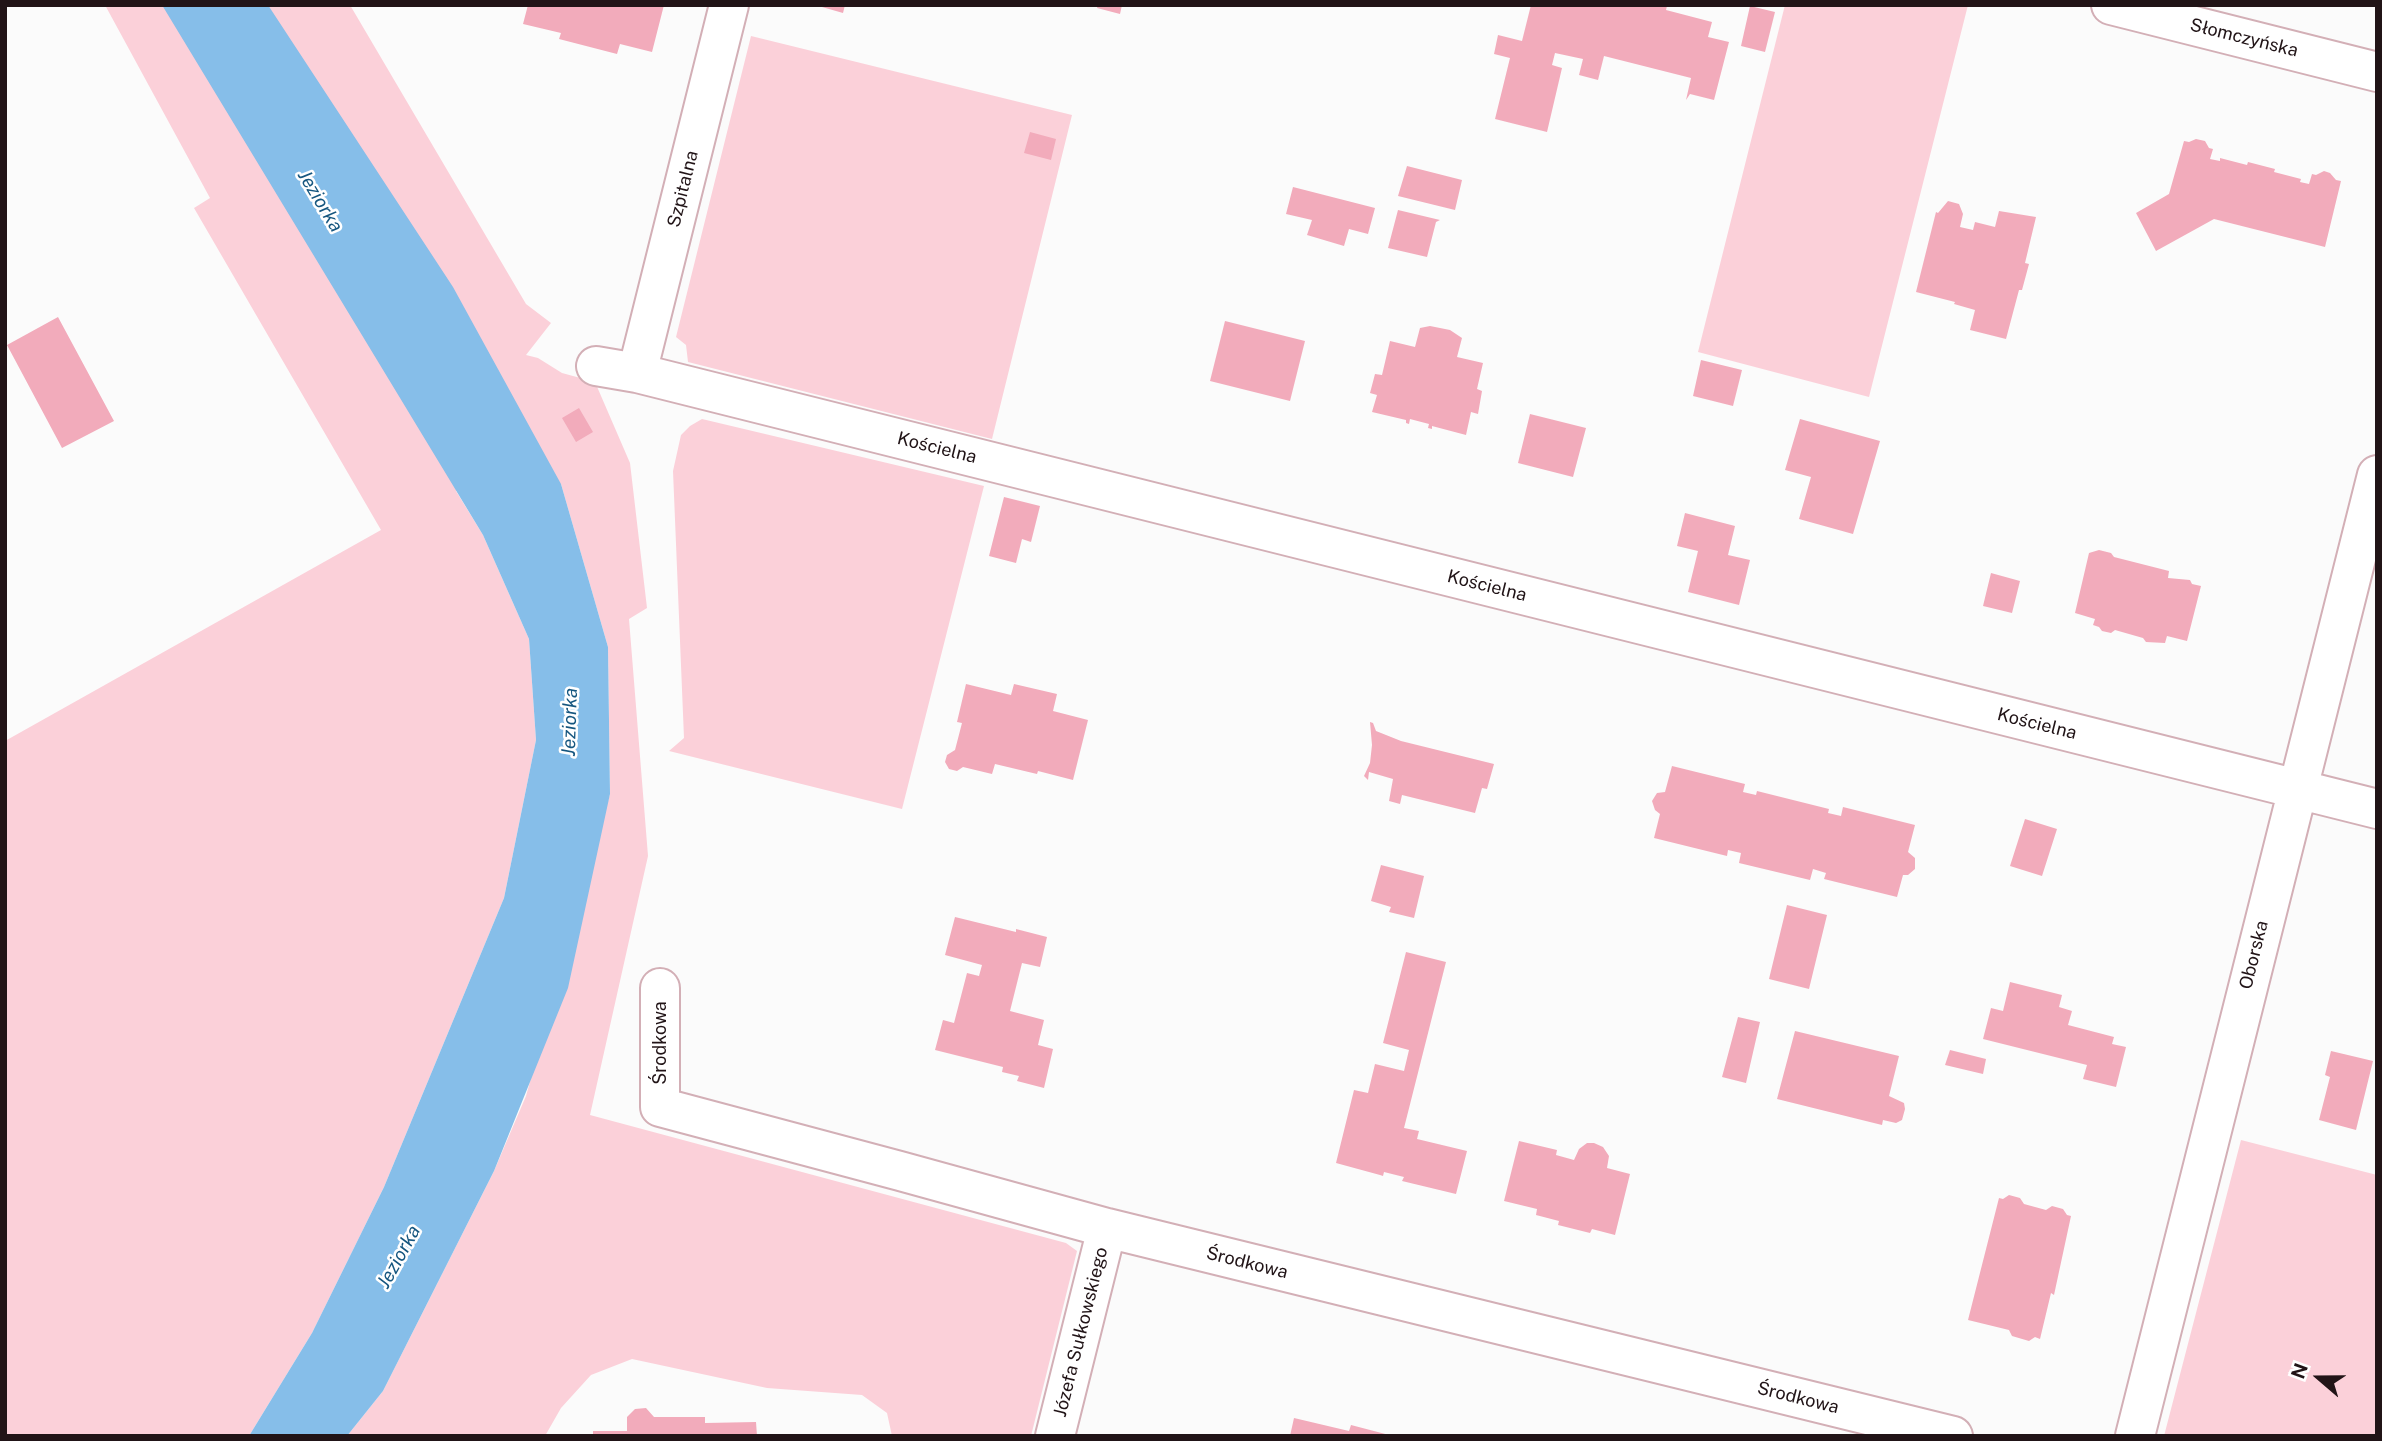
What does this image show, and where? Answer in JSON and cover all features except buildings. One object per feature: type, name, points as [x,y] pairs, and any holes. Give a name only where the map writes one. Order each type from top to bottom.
[{"type":"street","name":"Szpitalna","points":[[637,373],[729,5]]},
{"type":"street","name":"Słomczyńska","points":[[2111,5],[2377,72]]},
{"type":"street","name":"Kościelna","points":[[596,366],[637,373],[2377,809]]},
{"type":"street","name":"Oborska","points":[[2135,1436],[2377,475]]},
{"type":"street","name":"Środkowa","points":[[660,988],[660,1107],[1107,1228],[1953,1436]]},
{"type":"street","name":"Józefa Sułkowskiego","points":[[1055,1436],[1107,1228]]},
{"type":"shaded area","points":[[105,5],[350,5],[526,304],[551,323],[526,355],[538,358],[562,373],[595,382],[630,463],[647,608],[629,619],[648,856],[590,1115],[1066,1243],[1077,1251],[1031,1436],[892,1436],[887,1413],[862,1395],[767,1388],[632,1359],[591,1375],[561,1408],[545,1436],[347,1436],[383,1391],[494,1171],[526,1096],[610,794],[608,647],[561,484],[456,491],[483,535],[529,639],[536,740],[504,898],[384,1187],[312,1333],[249,1436],[5,1436],[5,741],[381,530],[194,208],[210,198]]},
{"type":"shaded area","points":[[1785,5],[1968,5],[1869,397],[1698,352]]},
{"type":"shaded area","points":[[751,36],[1072,115],[992,439],[688,362],[686,345],[676,337]]},
{"type":"shaded area","points":[[702,419],[984,486],[902,809],[669,751],[684,738],[673,471],[681,435]]},
{"type":"shaded area","points":[[2241,1140],[2377,1175],[2377,1436],[2164,1436]]},
{"type":"water","name":"Jeziorka","points":[[162,5],[268,5],[453,287],[561,484],[608,647],[610,794],[568,988],[494,1171],[383,1391],[347,1436],[249,1436],[312,1333],[384,1187],[504,898],[536,740],[529,639],[483,535]]}]
